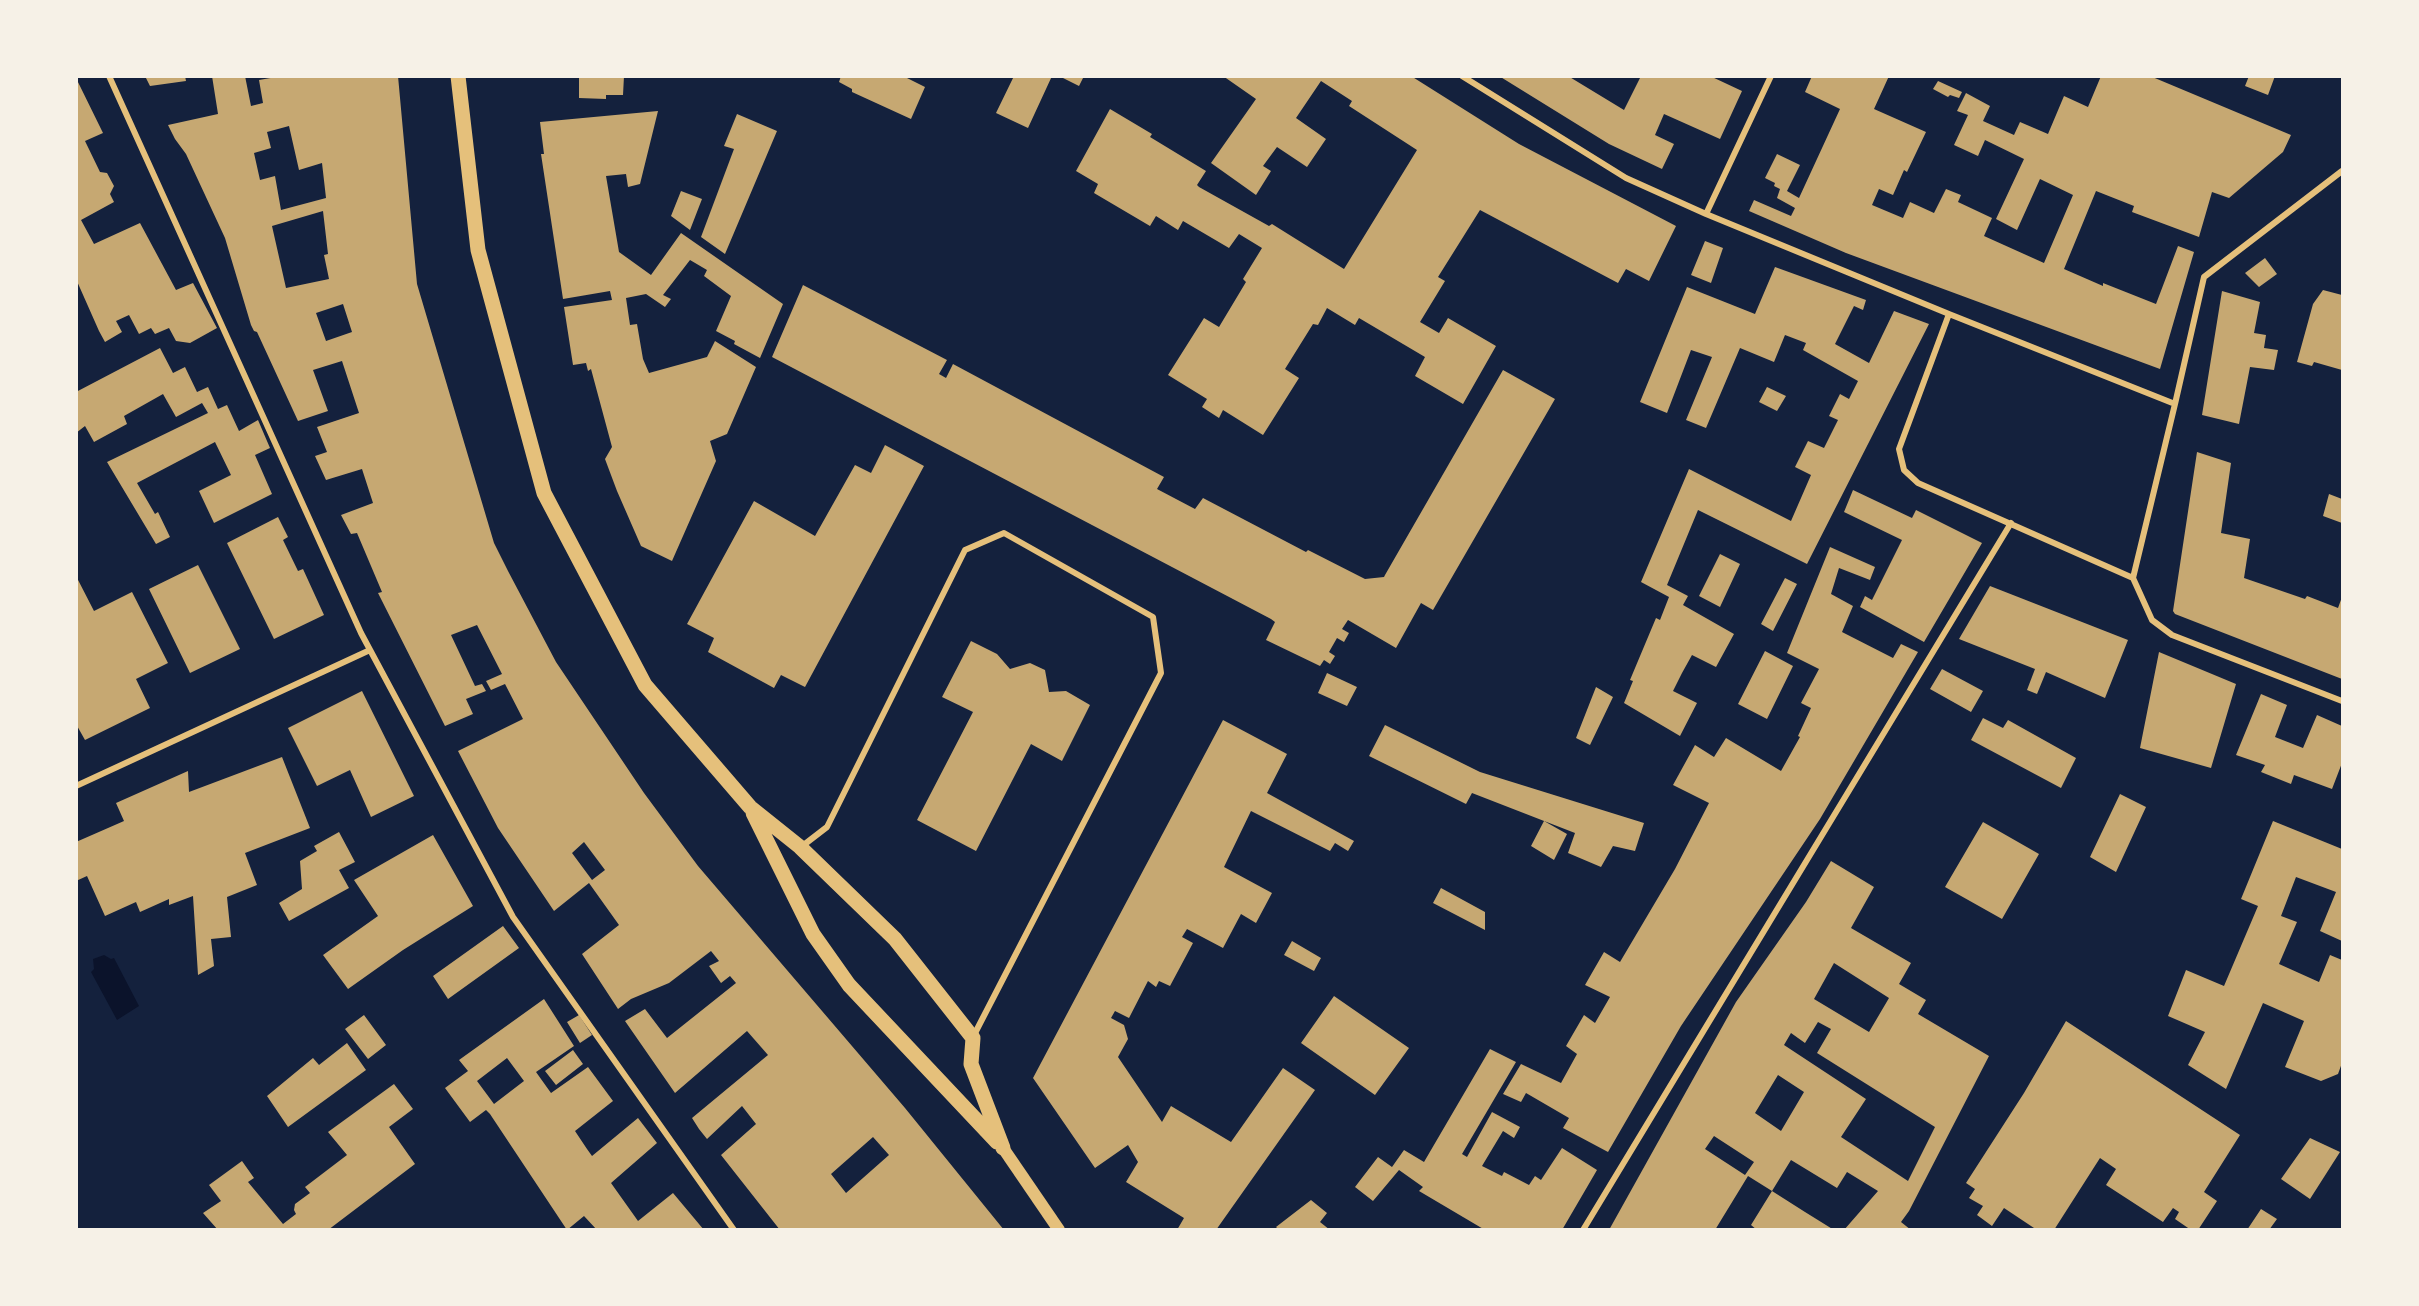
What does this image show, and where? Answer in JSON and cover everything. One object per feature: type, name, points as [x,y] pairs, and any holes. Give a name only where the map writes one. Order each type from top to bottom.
[{"type":"main road","points":[[458,76],[478,250],[544,493],[645,685],[750,807],[800,847],[895,939],[973,1038],[971,1064],[1003,1148]]},
{"type":"main road","points":[[750,807],[813,933],[849,985],[1003,1148],[1059,1230]]},
{"type":"street","points":[[109,76],[370,650],[513,917],[735,1230]]},
{"type":"street","points":[[1462,76],[1626,178],[1706,214],[2175,404]]},
{"type":"street","points":[[1706,214],[1771,76]]},
{"type":"street","points":[[2343,171],[2204,277],[2133,578],[2152,620],[2172,635],[2343,701]]},
{"type":"street","points":[[1949,314],[1899,449],[1904,470],[1918,483],[2133,578]]},
{"type":"street","points":[[1583,1230],[2011,523]]},
{"type":"street","points":[[800,847],[827,827],[965,550],[1004,533],[1153,617],[1161,673],[973,1038]]},
{"type":"street","points":[[76,786],[370,650]]},
{"type":"water","points":[[104,955],[111,959],[114,958],[139,1006],[117,1020],[91,972],[94,969],[93,959]]},
{"type":"building","points":[[145,76],[185,76],[186,81],[150,86]]},
{"type":"building","points":[[212,76],[245,76],[251,106],[263,103],[259,80],[282,76],[398,76],[417,284],[494,543],[508,571],[556,662],[644,793],[698,866],[905,1108],[1004,1230],[780,1230],[721,1155],[756,1124],[742,1106],[707,1139],[699,1129],[692,1118],[768,1055],[747,1031],[675,1093],[625,1021],[645,1009],[667,1038],[736,983],[730,976],[721,983],[709,966],[719,961],[711,951],[669,983],[631,999],[618,1009],[582,954],[619,925],[589,883],[554,911],[498,828],[458,751],[523,719],[505,684],[491,690],[486,681],[502,674],[477,625],[451,635],[475,686],[482,684],[486,691],[466,699],[473,714],[445,726],[378,593],[382,592],[357,533],[351,534],[341,515],[373,503],[362,469],[326,480],[315,456],[327,452],[317,427],[359,413],[342,361],[313,370],[328,411],[298,421],[257,332],[251,325],[225,238],[186,154],[168,125],[218,114]],"holes":[[[289,126],[299,170],[322,163],[326,198],[281,210],[275,176],[260,180],[254,153],[271,148],[267,132]],[[323,211],[328,254],[324,255],[329,279],[286,288],[272,226]],[[343,304],[352,332],[326,341],[316,313]],[[584,842],[605,870],[592,880],[572,853]],[[873,1137],[889,1155],[846,1193],[831,1174]]]},
{"type":"building","points":[[579,76],[624,76],[623,95],[606,95],[606,99],[579,98]]},
{"type":"building","points":[[841,76],[903,76],[925,87],[911,119],[852,92],[852,89],[839,82]]},
{"type":"building","points":[[1014,76],[1052,76],[1028,128],[996,113]]},
{"type":"building","points":[[1059,76],[1084,76],[1079,86]]},
{"type":"building","points":[[1223,76],[1411,76],[1519,144],[1676,226],[1649,281],[1626,269],[1618,283],[1480,210],[1438,277],[1445,281],[1420,322],[1439,333],[1448,318],[1496,346],[1463,404],[1415,376],[1425,357],[1359,318],[1355,325],[1327,308],[1318,325],[1313,324],[1285,369],[1299,378],[1263,435],[1223,410],[1219,418],[1202,407],[1207,399],[1168,375],[1204,318],[1219,327],[1246,282],[1243,279],[1262,248],[1239,234],[1229,248],[1183,221],[1178,230],[1156,216],[1150,226],[1094,193],[1098,184],[1076,171],[1110,109],[1152,134],[1150,137],[1206,171],[1197,185],[1199,187],[1269,226],[1272,224],[1344,269],[1417,150],[1349,106],[1352,101],[1321,81],[1296,118],[1326,139],[1307,167],[1277,147],[1263,166],[1271,171],[1256,195],[1211,163],[1256,99]]},
{"type":"building","points":[[1499,76],[1568,76],[1624,110],[1641,76],[1710,76],[1742,91],[1720,139],[1664,114],[1655,135],[1674,144],[1662,169],[1609,144]]},
{"type":"building","points":[[1812,76],[1889,76],[1874,109],[1926,132],[1907,172],[1904,170],[1893,195],[1879,189],[1872,205],[1903,218],[1910,202],[1934,213],[1946,189],[1961,195],[1958,202],[1992,218],[1984,236],[2044,263],[2073,195],[2040,179],[2017,230],[1996,219],[2024,159],[1985,140],[1978,156],[1954,145],[1968,115],[1957,111],[1966,93],[1990,106],[1983,121],[2014,135],[2020,122],[2048,134],[2064,96],[2088,107],[2101,76],[2150,76],[2291,135],[2283,152],[2229,198],[2212,192],[2199,237],[2132,212],[2134,206],[2096,191],[2064,269],[2103,286],[2103,283],[2156,304],[2178,246],[2194,252],[2160,369],[1846,253],[1749,211],[1754,200],[1791,216],[1795,208],[1777,198],[1780,189],[1774,186],[1775,183],[1765,178],[1777,154],[1800,165],[1787,191],[1799,198],[1840,109],[1805,92]]},
{"type":"building","points":[[2249,76],[2275,76],[2268,95],[2245,86]]},
{"type":"building","points":[[76,78],[103,133],[85,141],[100,172],[107,173],[114,186],[110,194],[114,202],[81,220],[94,244],[140,223],[176,290],[193,283],[217,328],[190,343],[176,341],[169,328],[155,334],[151,328],[139,334],[129,315],[116,321],[122,332],[105,342],[76,279]]},
{"type":"building","points":[[1938,81],[1962,92],[1959,98],[1950,95],[1948,97],[1933,89]]},
{"type":"building","points":[[658,111],[640,184],[628,187],[626,174],[606,176],[619,252],[651,275],[681,233],[783,304],[760,358],[716,331],[731,296],[704,276],[707,270],[690,260],[663,295],[671,299],[665,307],[646,294],[626,298],[630,325],[637,324],[643,359],[649,373],[707,357],[715,341],[756,367],[727,434],[710,441],[716,461],[672,561],[641,546],[605,459],[612,447],[591,369],[588,371],[586,363],[573,365],[564,307],[612,300],[610,291],[563,299],[541,154],[544,154],[540,122]]},
{"type":"building","points":[[737,114],[777,131],[725,254],[701,237],[734,149],[724,146]]},
{"type":"building","points":[[681,191],[702,199],[690,230],[671,216]]},
{"type":"building","points":[[1705,241],[1723,248],[1711,283],[1691,275]]},
{"type":"building","points":[[2265,258],[2277,274],[2259,287],[2245,273]]},
{"type":"building","points":[[1775,267],[1866,300],[1863,310],[1854,306],[1835,344],[1869,363],[1894,311],[1929,324],[1807,564],[1698,510],[1667,585],[1688,596],[1683,605],[1734,634],[1716,667],[1692,655],[1682,673],[1673,691],[1697,703],[1680,736],[1624,703],[1633,681],[1630,680],[1656,618],[1660,620],[1669,597],[1641,582],[1689,469],[1791,521],[1811,475],[1795,467],[1808,441],[1824,448],[1838,420],[1829,416],[1840,394],[1849,399],[1858,381],[1803,350],[1806,343],[1785,335],[1774,362],[1740,348],[1706,428],[1686,420],[1712,357],[1691,350],[1667,413],[1640,402],[1687,287],[1755,314]]},
{"type":"building","points":[[803,285],[947,360],[939,374],[946,378],[953,364],[1164,477],[1157,489],[1195,509],[1203,498],[1306,552],[1308,550],[1365,579],[1384,577],[1503,370],[1555,399],[1433,610],[1421,603],[1396,648],[1348,620],[1342,629],[1349,633],[1344,642],[1337,638],[1329,652],[1335,656],[1330,664],[1324,660],[1320,666],[1266,640],[1275,622],[1271,619],[772,357]]},
{"type":"building","points":[[2323,290],[2342,295],[2342,370],[2314,362],[2312,366],[2297,362],[2313,304]]},
{"type":"building","points":[[2222,291],[2260,302],[2254,333],[2266,335],[2264,348],[2278,350],[2274,370],[2250,367],[2239,424],[2202,415]]},
{"type":"building","points":[[160,348],[173,373],[185,367],[197,392],[208,387],[218,409],[227,405],[239,431],[258,420],[270,448],[255,455],[272,494],[214,523],[199,491],[231,475],[215,442],[137,483],[155,514],[158,512],[170,537],[156,544],[107,462],[208,413],[202,403],[176,417],[163,394],[124,416],[127,424],[94,442],[85,426],[76,433],[76,392]]},
{"type":"building","points":[[1767,387],[1786,396],[1777,411],[1759,402]]},
{"type":"building","points":[[885,445],[924,466],[805,687],[781,675],[774,688],[708,652],[714,638],[687,624],[754,501],[815,536],[855,465],[871,473]]},
{"type":"building","points":[[2197,452],[2231,463],[2221,533],[2250,539],[2244,578],[2305,599],[2307,596],[2338,608],[2342,597],[2342,679],[2175,614],[2173,611]]},
{"type":"building","points":[[1853,490],[1912,518],[1916,510],[1982,543],[1924,642],[1860,607],[1865,596],[1872,600],[1902,540],[1844,512]]},
{"type":"building","points":[[2329,494],[2342,499],[2342,523],[2323,516]]},
{"type":"building","points":[[278,517],[288,537],[283,540],[298,571],[303,569],[324,615],[274,639],[227,543]]},
{"type":"building","points":[[1830,547],[1875,567],[1870,580],[1839,568],[1831,594],[1853,606],[1842,632],[1893,658],[1901,644],[1918,652],[1820,819],[1681,1026],[1608,1152],[1563,1128],[1569,1118],[1526,1093],[1521,1102],[1503,1094],[1521,1064],[1561,1083],[1577,1054],[1566,1046],[1584,1015],[1595,1023],[1610,997],[1585,985],[1604,952],[1620,962],[1675,869],[1709,803],[1673,785],[1695,745],[1714,757],[1726,738],[1781,771],[1800,737],[1798,736],[1811,708],[1801,703],[1819,669],[1787,653]]},
{"type":"building","points":[[1720,554],[1740,564],[1720,607],[1699,596]]},
{"type":"building","points":[[198,565],[240,649],[190,673],[149,589]]},
{"type":"building","points":[[76,576],[94,611],[132,592],[168,663],[136,679],[150,708],[85,740],[76,724]]},
{"type":"building","points":[[1785,578],[1797,584],[1773,631],[1761,624]]},
{"type":"building","points":[[1990,586],[2128,640],[2105,698],[2046,672],[2037,694],[2027,690],[2035,669],[1959,639]]},
{"type":"building","points":[[971,641],[997,654],[1010,669],[1030,663],[1045,670],[1049,692],[1066,691],[1090,705],[1062,761],[1031,744],[976,851],[917,820],[973,712],[942,697]]},
{"type":"building","points":[[1765,651],[1793,666],[1767,719],[1738,704]]},
{"type":"building","points":[[2159,652],[2236,684],[2211,768],[2140,748]]},
{"type":"building","points":[[1942,669],[1983,691],[1971,712],[1930,689]]},
{"type":"building","points":[[1327,673],[1357,687],[1347,706],[1318,693]]},
{"type":"building","points":[[1596,687],[1613,697],[1590,745],[1576,738]]},
{"type":"building","points":[[362,691],[414,796],[371,817],[350,770],[317,786],[288,728]]},
{"type":"building","points":[[2261,694],[2287,705],[2275,737],[2303,748],[2317,715],[2342,726],[2342,763],[2332,789],[2294,775],[2291,784],[2261,772],[2265,765],[2236,755]]},
{"type":"building","points":[[1983,718],[2003,728],[2008,720],[2076,758],[2061,788],[1971,740]]},
{"type":"building","points":[[1223,720],[1287,754],[1267,793],[1354,841],[1348,851],[1335,843],[1330,851],[1251,811],[1224,867],[1272,893],[1256,923],[1241,914],[1223,948],[1187,929],[1182,937],[1193,943],[1170,986],[1159,981],[1156,987],[1148,981],[1129,1018],[1115,1011],[1111,1018],[1124,1025],[1128,1039],[1118,1057],[1162,1122],[1171,1106],[1231,1142],[1283,1068],[1315,1090],[1216,1230],[1177,1230],[1184,1218],[1126,1182],[1138,1162],[1128,1145],[1095,1168],[1033,1078]]},
{"type":"building","points":[[1385,725],[1480,772],[1644,823],[1635,851],[1613,846],[1601,867],[1568,853],[1575,833],[1472,793],[1466,804],[1369,756]]},
{"type":"building","points":[[282,757],[310,828],[245,853],[257,885],[227,897],[231,937],[211,939],[214,966],[198,975],[193,896],[169,905],[169,899],[140,912],[136,902],[105,916],[87,876],[76,881],[76,842],[124,821],[116,803],[188,771],[189,792]]},
{"type":"building","points":[[2120,794],[2146,807],[2116,872],[2090,857]]},
{"type":"building","points":[[1544,821],[1567,834],[1554,860],[1531,846]]},
{"type":"building","points":[[2273,821],[2342,849],[2342,941],[2320,931],[2336,892],[2296,877],[2281,916],[2297,922],[2279,964],[2319,982],[2330,955],[2342,960],[2342,1063],[2338,1074],[2321,1081],[2285,1067],[2304,1021],[2263,1003],[2226,1089],[2188,1065],[2205,1032],[2168,1016],[2186,970],[2224,986],[2258,906],[2241,899]]},
{"type":"building","points":[[1983,822],[2039,854],[2002,919],[1945,887]]},
{"type":"building","points":[[339,832],[355,862],[339,870],[349,888],[289,921],[279,903],[302,889],[300,861],[317,851],[314,846]]},
{"type":"building","points":[[433,835],[473,906],[403,950],[348,989],[323,955],[378,916],[354,880]]},
{"type":"building","points":[[1831,861],[1874,887],[1851,928],[1911,963],[1899,984],[1926,1000],[1918,1014],[1989,1056],[1909,1211],[1901,1222],[1911,1230],[1844,1230],[1878,1191],[1847,1172],[1837,1188],[1791,1160],[1772,1191],[1748,1176],[1715,1230],[1609,1230],[1736,1002],[1806,902]],"holes":[[[1834,963],[1889,998],[1869,1032],[1814,999]],[[1818,1022],[1831,1029],[1817,1053],[1935,1127],[1908,1181],[1841,1137],[1866,1099],[1784,1045],[1791,1033],[1805,1043]],[[1778,1075],[1804,1092],[1781,1131],[1755,1113]],[[1714,1136],[1754,1162],[1745,1175],[1705,1149]]]},
{"type":"building","points":[[1441,888],[1485,912],[1485,930],[1433,903]]},
{"type":"building","points":[[503,926],[519,948],[448,999],[433,976]]},
{"type":"building","points":[[1292,941],[1321,958],[1314,971],[1284,955]]},
{"type":"building","points":[[1334,996],[1409,1048],[1375,1095],[1301,1043]]},
{"type":"building","points":[[544,999],[574,1046],[536,1072],[551,1093],[588,1067],[613,1101],[575,1131],[587,1149],[592,1156],[638,1118],[657,1143],[611,1183],[638,1221],[673,1193],[704,1230],[597,1230],[584,1216],[567,1230],[490,1114],[486,1110],[470,1122],[445,1088],[468,1071],[459,1060]],"holes":[[[507,1058],[524,1081],[494,1104],[477,1081]]]},
{"type":"building","points":[[364,1015],[386,1045],[368,1059],[345,1029]]},
{"type":"building","points":[[579,1015],[592,1035],[580,1043],[567,1022]]},
{"type":"building","points":[[2066,1021],[2240,1135],[2204,1192],[2217,1201],[2198,1230],[2191,1230],[2175,1219],[2179,1212],[2173,1208],[2163,1222],[2106,1185],[2116,1169],[2100,1158],[2054,1230],[2037,1230],[2004,1208],[1992,1226],[1977,1215],[1983,1206],[1969,1198],[1975,1189],[1966,1183],[2024,1093]]},
{"type":"building","points":[[347,1043],[366,1070],[288,1127],[267,1096],[313,1058],[319,1065]]},
{"type":"building","points":[[1490,1049],[1516,1062],[1462,1154],[1467,1157],[1492,1112],[1520,1127],[1514,1138],[1503,1131],[1482,1166],[1502,1176],[1504,1172],[1529,1185],[1535,1176],[1541,1180],[1562,1148],[1597,1170],[1562,1230],[1485,1230],[1419,1191],[1423,1187],[1399,1170],[1373,1201],[1355,1187],[1378,1157],[1392,1167],[1404,1150],[1424,1162]]},
{"type":"building","points":[[573,1050],[583,1064],[556,1085],[545,1071]]},
{"type":"building","points":[[394,1084],[413,1109],[389,1127],[415,1164],[328,1230],[218,1230],[203,1213],[221,1201],[209,1185],[242,1161],[254,1178],[248,1182],[283,1224],[296,1214],[295,1204],[310,1193],[305,1187],[347,1155],[328,1132]]},
{"type":"building","points":[[2310,1138],[2340,1152],[2310,1199],[2281,1179]]},
{"type":"building","points":[[1772,1191],[1834,1230],[1757,1230],[1751,1225]]},
{"type":"building","points":[[1311,1200],[1327,1213],[1320,1222],[1330,1230],[1279,1230],[1276,1227]]},
{"type":"building","points":[[2261,1209],[2277,1219],[2269,1230],[2247,1230]]}]
